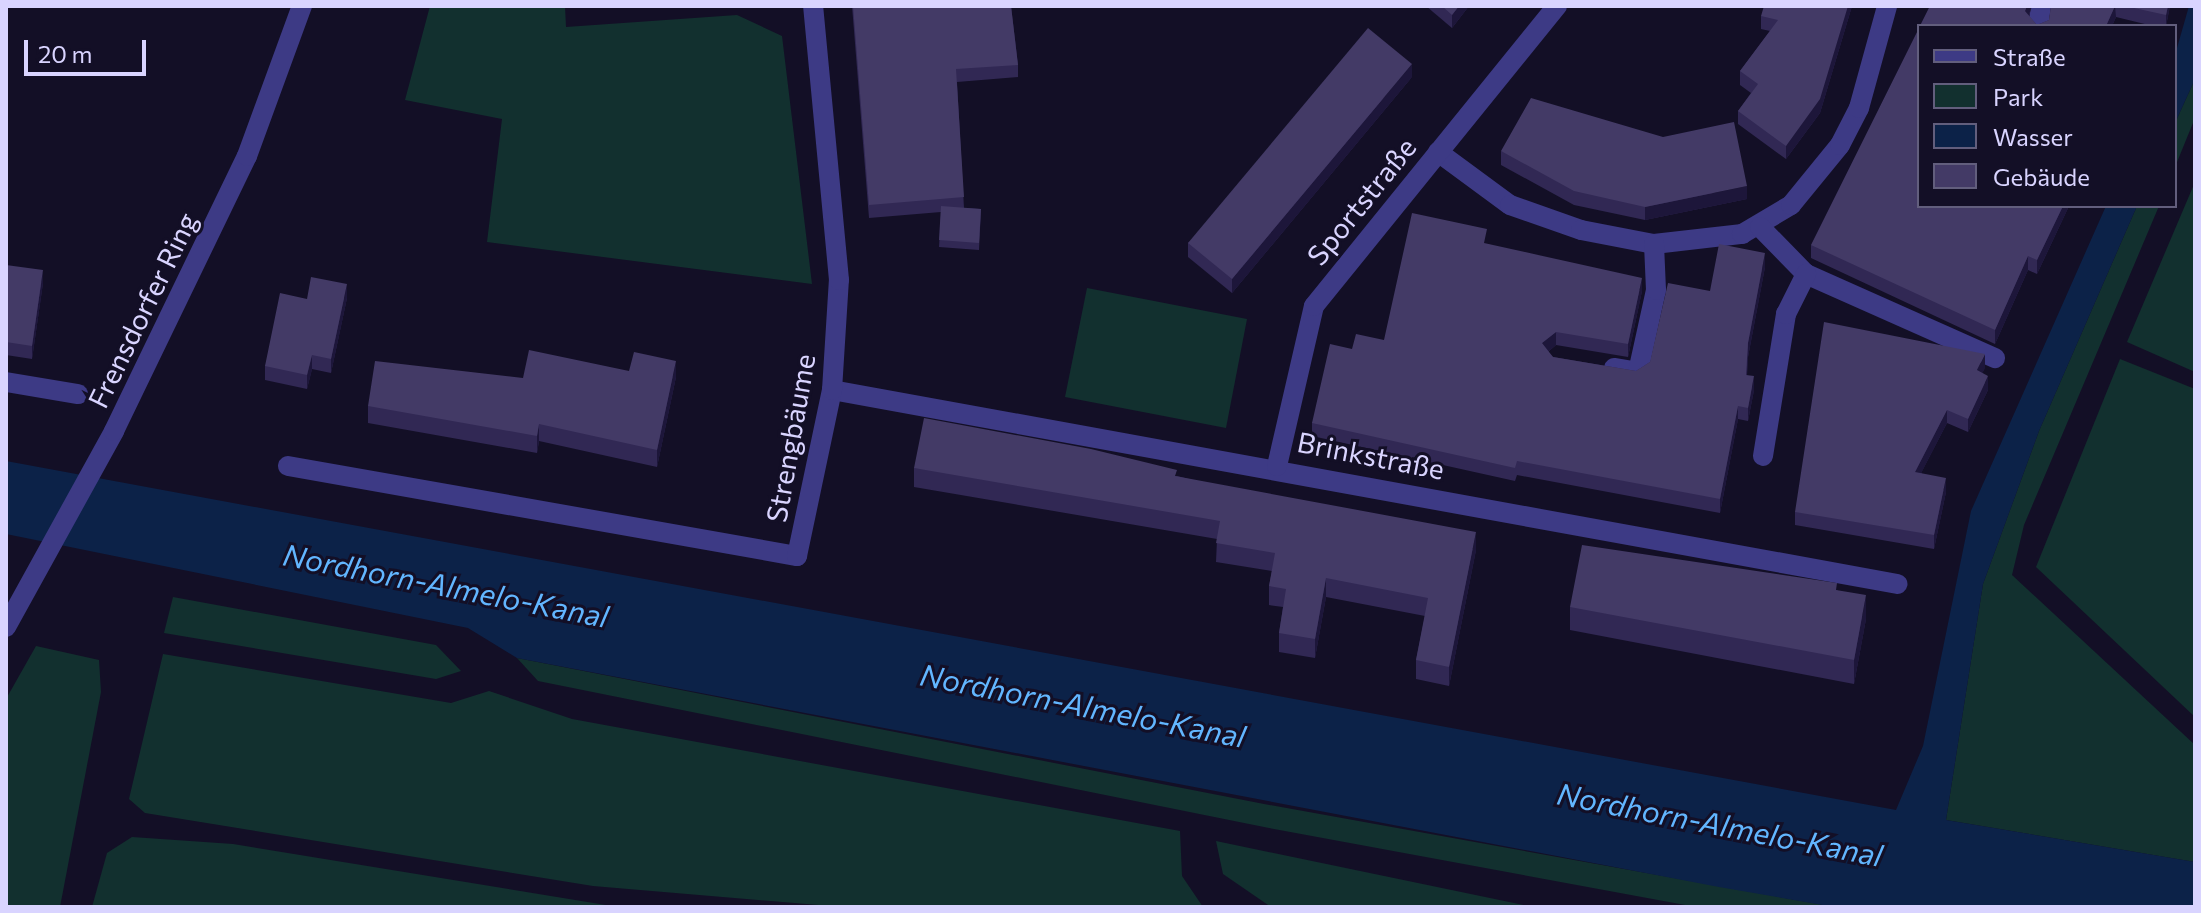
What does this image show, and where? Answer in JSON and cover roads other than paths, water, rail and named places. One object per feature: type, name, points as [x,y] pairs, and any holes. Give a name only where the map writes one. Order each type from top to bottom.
[{"type":"street","name":"Frensdorfer Ring","points":[[6,627],[114,431],[247,156],[302,6]]},
{"type":"street","name":"Strengbäume","points":[[288,466],[797,556],[832,390],[839,280],[813,6]]},
{"type":"street","name":"Sportstraße","points":[[1277,466],[1314,306],[1557,6]]},
{"type":"street","points":[[1438,152],[1510,205],[1581,230],[1654,244],[1714,241],[1760,227],[1791,205],[1840,145],[1859,108],[1887,6]]},
{"type":"street","points":[[1760,227],[1806,274],[1995,358]]},
{"type":"street","points":[[1596,365],[1638,372],[1656,290],[1654,244]]},
{"type":"street","points":[[1763,456],[1786,314],[1806,274]]},
{"type":"street","points":[[6,382],[78,394]]},
{"type":"street","name":"Brinkstraße","points":[[832,390],[1277,466],[1897,584]]},
{"type":"water","points":[[2189,6],[2195,6],[2195,79],[2177,119],[2177,48]]},
{"type":"water","name":"Nordhorn-Almelo-Kanal","points":[[2105,208],[2136,208],[2039,431],[1983,584],[1946,820],[2195,862],[2195,907],[1834,907],[517,658],[468,628],[6,534],[6,461],[1896,810],[1923,746],[1971,511]]}]
